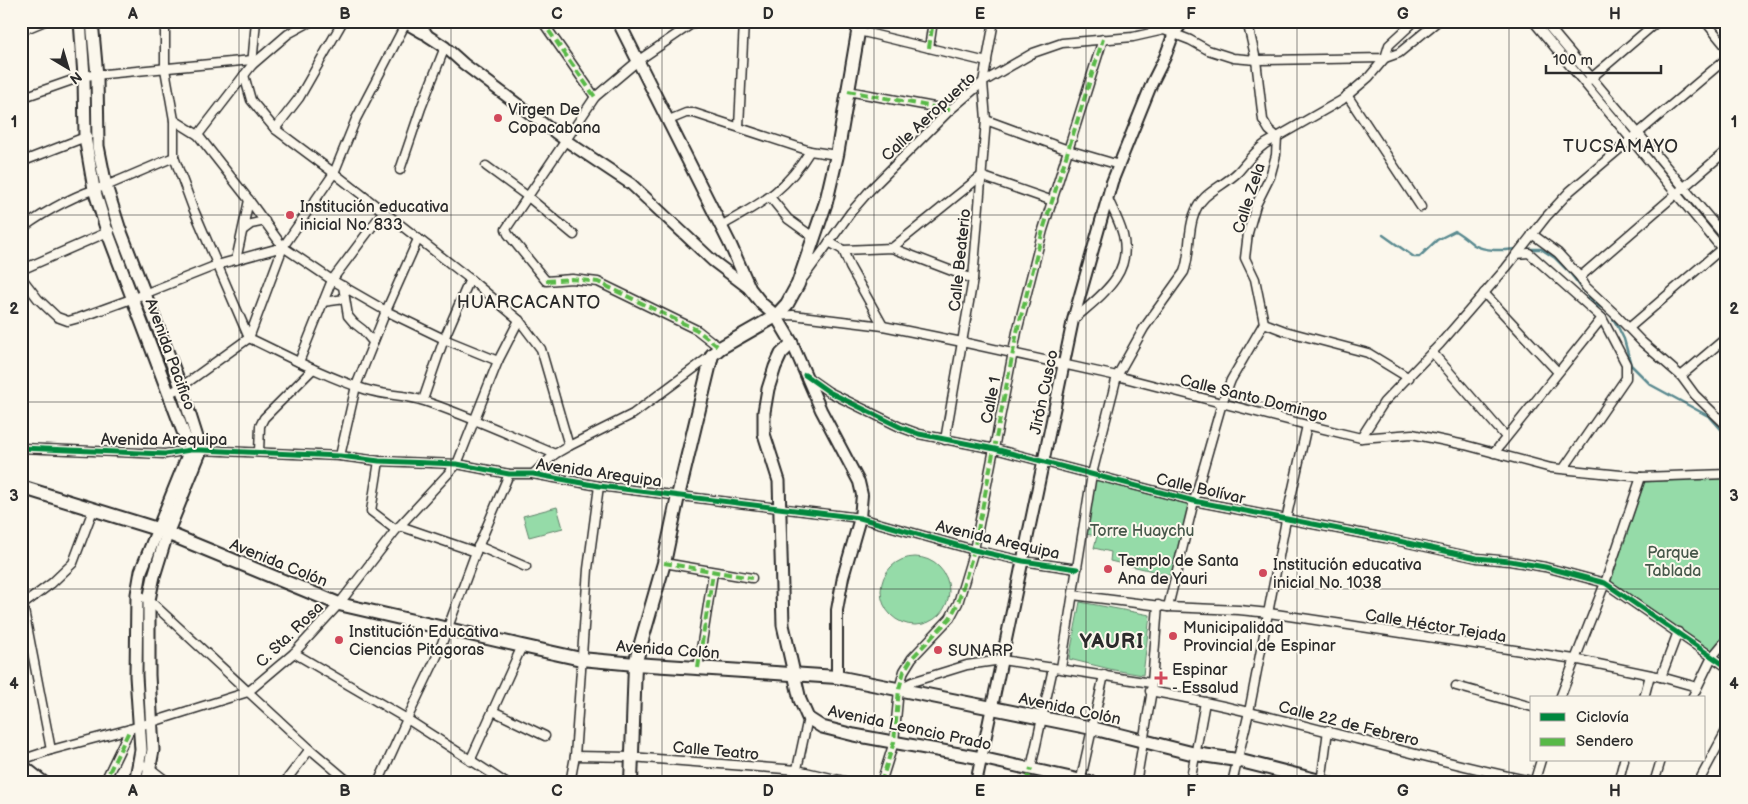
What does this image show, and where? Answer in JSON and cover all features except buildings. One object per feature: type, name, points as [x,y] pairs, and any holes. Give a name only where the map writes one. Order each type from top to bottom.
[{"type":"main road","name":"Avenida Pacifico","points":[[80,21],[84,76],[85,136],[94,189],[107,231],[181,387],[195,450]]},
{"type":"main road","name":"Avenida Pacifico","points":[[92,21],[96,76],[97,133],[106,186],[168,394],[195,450]]},
{"type":"main road","points":[[618,21],[669,120],[750,289],[762,304],[776,316],[792,343]]},
{"type":"main road","points":[[631,783],[635,664],[664,563],[678,496],[716,352],[776,316],[787,304],[798,284],[826,202],[860,26]]},
{"type":"main road","name":"Avenida Leoncio Prado","points":[[792,343],[781,354],[774,367],[764,412],[764,434],[779,481],[784,625],[800,700],[808,718],[822,727],[854,735],[1031,768],[1093,783]]},
{"type":"main road","points":[[135,783],[141,750],[135,728],[137,594],[141,571],[162,531],[195,450]]},
{"type":"main road","name":"Avenida Colón","points":[[21,487],[162,531],[339,604],[522,646],[581,658],[635,664],[837,677],[1092,728],[1195,754],[1237,760],[1323,782]]},
{"type":"main road","points":[[148,783],[152,750],[149,600],[162,531]]},
{"type":"main road","points":[[136,676],[149,675]]},
{"type":"street","points":[[21,31],[45,21]]},
{"type":"street","points":[[165,21],[165,69],[174,120],[174,157],[193,208],[249,338],[313,369],[356,386],[367,390],[423,400],[555,454]]},
{"type":"street","points":[[252,62],[256,21]]},
{"type":"street","points":[[198,135],[252,62],[288,34],[312,21]]},
{"type":"street","points":[[275,129],[299,98],[342,21]]},
{"type":"street","points":[[417,21],[428,36]]},
{"type":"street","points":[[542,21],[595,97]]},
{"type":"street","points":[[739,127],[744,21]]},
{"type":"street","points":[[930,48],[934,21]]},
{"type":"street","name":"Calle Beaterio","points":[[945,440],[974,279],[986,120],[983,82],[994,21]]},
{"type":"street","points":[[1163,21],[1164,30]]},
{"type":"street","name":"Jirón Cusco","points":[[976,783],[1074,320],[1119,165],[1174,33],[1184,21]]},
{"type":"street","points":[[1247,21],[1256,60],[1262,120],[1269,130],[1278,137]]},
{"type":"street","points":[[1031,768],[1042,718],[1057,668],[1073,595],[1092,474],[1117,376],[1144,328],[1184,272],[1188,263],[1191,226],[1197,206],[1211,191],[1237,173],[1256,150],[1347,96],[1369,77],[1385,58],[1389,45],[1415,21]]},
{"type":"street","points":[[1385,58],[1399,53],[1438,21]]},
{"type":"street","points":[[1727,239],[1679,190],[1630,139],[1535,24],[1545,21],[1637,133],[1679,190],[1724,246],[1727,255]]},
{"type":"street","points":[[1585,84],[1658,21]]},
{"type":"street","points":[[1705,21],[1727,48]]},
{"type":"street","points":[[168,394],[181,387],[249,338],[283,247],[334,173],[356,119],[404,22],[445,47],[464,64],[565,140],[631,184],[714,261],[750,289]]},
{"type":"street","points":[[533,474],[555,454],[633,414],[716,352],[696,330],[598,282],[572,279],[546,281],[506,229],[595,97],[638,60],[691,23]]},
{"type":"street","points":[[860,26],[930,48],[987,62]]},
{"type":"street","name":"Calle Aeropuerto","points":[[798,284],[871,189],[950,110],[983,82],[1033,53],[1062,43],[1103,40],[1164,30],[1208,50],[1233,58],[1256,60],[1385,58]]},
{"type":"street","name":"Calle 1","points":[[881,783],[894,742],[899,689],[904,671],[912,658],[950,618],[958,603],[974,550],[1013,353],[1043,230],[1103,40]]},
{"type":"street","points":[[400,170],[421,108],[445,47]]},
{"type":"street","points":[[1362,438],[1384,402],[1432,352],[1570,191],[1727,58]]},
{"type":"street","points":[[21,98],[84,76],[252,62]]},
{"type":"street","points":[[244,75],[251,100],[275,129],[470,279],[519,320],[541,349],[569,446]]},
{"type":"street","points":[[848,91],[950,110]]},
{"type":"street","points":[[1347,96],[1421,207]]},
{"type":"street","points":[[669,120],[686,113],[694,113],[810,151],[836,155]]},
{"type":"street","points":[[174,120],[198,135],[283,247],[332,280],[386,311],[444,339],[498,361]]},
{"type":"street","points":[[986,120],[1068,150],[1119,165]]},
{"type":"street","points":[[21,162],[97,133]]},
{"type":"street","name":"Calle Zela","points":[[1264,323],[1255,280],[1245,258],[1248,232],[1256,205],[1270,177],[1276,155],[1278,137]]},
{"type":"street","points":[[1580,277],[1727,150]]},
{"type":"street","points":[[721,226],[770,197],[795,174],[810,151]]},
{"type":"street","points":[[21,229],[40,215],[94,189],[106,186],[174,157]]},
{"type":"street","points":[[486,166],[527,196],[574,236]]},
{"type":"street","points":[[892,248],[981,176],[1053,201]]},
{"type":"street","points":[[770,197],[788,219],[813,237]]},
{"type":"street","points":[[1074,320],[1118,278],[1126,253],[1123,233],[1108,199]]},
{"type":"street","points":[[236,260],[249,200]]},
{"type":"street","points":[[299,362],[332,280],[383,212]]},
{"type":"street","points":[[243,230],[251,224],[264,221]]},
{"type":"street","points":[[21,270],[119,227]]},
{"type":"street","points":[[1532,234],[1558,253],[1580,277],[1586,287],[1680,376],[1727,426]]},
{"type":"street","points":[[340,456],[356,386],[386,311],[418,239]]},
{"type":"street","points":[[830,242],[843,250],[892,248],[974,279]]},
{"type":"street","points":[[1629,328],[1724,246]]},
{"type":"street","points":[[21,277],[38,299],[57,317],[68,321],[139,296],[217,265],[283,247]]},
{"type":"street","points":[[843,250],[850,267],[883,326]]},
{"type":"street","points":[[1517,253],[1529,253],[1602,318],[1626,364],[1626,378],[1564,468]]},
{"type":"street","points":[[423,400],[444,339],[470,279]]},
{"type":"street","points":[[343,286],[348,316],[373,342]]},
{"type":"street","points":[[1484,293],[1558,372]]},
{"type":"street","points":[[323,302],[345,299]]},
{"type":"street","name":"Calle Santo Domingo","points":[[776,316],[792,315],[883,326],[962,342],[1117,376],[1307,426],[1362,438],[1412,434],[1465,445],[1551,468],[1641,477],[1727,474]]},
{"type":"street","points":[[1494,453],[1602,318]]},
{"type":"street","name":"C. Sta. Rosa","points":[[21,760],[51,750],[135,728],[248,692],[294,653],[339,604],[398,528],[457,464],[498,361],[519,320]]},
{"type":"street","points":[[1168,607],[1194,502],[1222,403],[1231,380],[1264,323],[1285,331],[1368,353],[1409,378]]},
{"type":"street","points":[[1680,376],[1727,337]]},
{"type":"street","points":[[792,343],[834,436],[859,482],[862,496],[860,518],[843,577],[837,610],[837,677]]},
{"type":"street","points":[[1432,352],[1506,437]]},
{"type":"street","points":[[259,452],[260,426],[264,418],[313,369]]},
{"type":"street","name":"Calle Bolívar","points":[[805,375],[828,392],[900,427],[919,434],[995,449],[1194,502],[1385,538],[1477,558],[1545,567],[1605,583],[1727,666]]},
{"type":"street","points":[[1232,783],[1249,712],[1286,520],[1307,426]]},
{"type":"street","name":"Avenida Arequipa","points":[[21,448],[165,454],[195,450],[259,452],[340,456],[379,461],[457,464],[509,474],[533,474],[599,486],[860,518],[974,550],[1023,561],[1077,569]]},
{"type":"street","points":[[379,461],[371,510],[398,528],[477,549],[526,567]]},
{"type":"street","points":[[378,783],[438,654],[477,549],[509,474]]},
{"type":"street","points":[[1561,696],[1605,583],[1641,477]]},
{"type":"street","points":[[570,783],[574,756],[588,569],[599,486]]},
{"type":"street","points":[[51,750],[22,606],[52,583],[73,563],[93,510]]},
{"type":"street","points":[[664,563],[752,578]]},
{"type":"street","points":[[698,668],[713,572]]},
{"type":"street","points":[[137,594],[149,600],[310,749],[350,783]]},
{"type":"street","points":[[1073,595],[1158,605],[1151,687],[1136,783]]},
{"type":"street","name":"Calle Héctor Tejada","points":[[1158,605],[1269,613],[1574,660],[1661,677],[1697,687]]},
{"type":"street","points":[[1661,677],[1678,632]]},
{"type":"street","points":[[1693,696],[1712,657],[1727,639]]},
{"type":"street","points":[[470,761],[522,646]]},
{"type":"street","points":[[294,653],[407,719],[506,783]]},
{"type":"street","name":"Calle 22 de Febrero","points":[[899,689],[912,682],[958,667],[985,662],[1002,660],[1057,668],[1104,675],[1205,702],[1328,730],[1401,750],[1537,782]]},
{"type":"street","points":[[1081,781],[1104,675]]},
{"type":"street","points":[[1645,696],[1650,676]]},
{"type":"street","points":[[1456,686],[1530,706]]},
{"type":"street","points":[[1190,783],[1205,702]]},
{"type":"street","points":[[493,711],[545,736]]},
{"type":"street","points":[[794,783],[808,718]]},
{"type":"street","points":[[104,783],[135,728]]},
{"type":"street","points":[[1323,782],[1328,730]]},
{"type":"street","points":[[1698,783],[1727,730]]},
{"type":"street","points":[[284,783],[310,749]]},
{"type":"street","name":"Calle Teatro","points":[[574,756],[632,757],[797,770],[853,783]]},
{"type":"street","points":[[1537,782],[1541,762]]},
{"type":"street","points":[[1618,783],[1623,762]]},
{"type":"street","points":[[1654,783],[1660,762]]},
{"type":"street","points":[[21,764],[45,783]]},
{"type":"street","points":[[139,764],[151,769],[169,783]]},
{"type":"green space","name":"Parque Tablada","points":[[1727,462],[1727,651],[1711,658],[1608,582],[1645,482],[1713,478]]},
{"type":"green space","name":"Torre Huaychu","points":[[1094,478],[1191,503],[1174,576],[1110,561],[1111,552],[1094,548],[1097,536],[1085,534]]},
{"type":"green space","points":[[557,507],[563,528],[529,537],[523,516]]},
{"type":"green space","points":[[915,557],[928,560],[939,567],[946,578],[949,591],[946,604],[939,615],[928,622],[915,625],[902,622],[891,615],[884,604],[881,591],[884,578],[891,567],[902,560]]},
{"type":"green space","points":[[1080,602],[1150,615],[1143,675],[1069,659]]},
{"type":"waterway","points":[[1383,235],[1414,257],[1419,257],[1437,240],[1455,231],[1474,245],[1484,249],[1518,249]]},
{"type":"waterway","points":[[1523,249],[1541,249],[1555,258],[1570,273],[1594,304],[1608,311],[1624,339],[1631,365],[1651,385],[1710,417],[1727,436]]},
{"type":"marked path","points":[[542,21],[595,97]]},
{"type":"marked path","points":[[929,48],[933,21]]},
{"type":"marked path","points":[[1163,21],[1164,30]]},
{"type":"marked path","points":[[881,783],[894,742],[899,689],[904,671],[912,658],[950,618],[958,603],[974,550],[1017,332],[1043,230],[1103,39]]},
{"type":"marked path","points":[[848,91],[950,110]]},
{"type":"marked path","points":[[546,281],[572,279],[598,282],[697,330],[720,348]]},
{"type":"marked path","points":[[664,563],[752,578]]},
{"type":"marked path","points":[[698,668],[713,573]]},
{"type":"marked path","points":[[104,783],[130,729]]},
{"type":"marked path","points":[[1027,783],[1031,768]]},
{"type":"cycle path","points":[[805,375],[829,392],[900,427],[919,434],[995,449],[1194,501],[1477,558],[1545,567],[1605,583],[1727,667]]},
{"type":"cycle path","points":[[21,448],[165,454],[201,450],[340,456],[379,461],[457,464],[509,474],[533,474],[599,486],[860,518],[974,550],[1023,561],[1077,569]]},
{"type":"place","name":"Virgen De Copacabana","points":[[498,118]]},
{"type":"place","name":"Institución educativa inicial No. 833","points":[[290,215]]},
{"type":"place","name":"Templo de Santa Ana de Yauri","points":[[1108,569]]},
{"type":"place","name":"Institución educativa inicial No. 1038","points":[[1263,573]]},
{"type":"place","name":"Municipalidad Provincial de Espinar","points":[[1173,636]]},
{"type":"place","name":"Institución Educativa Ciencias Pitagoras","points":[[339,640]]},
{"type":"place","name":"SUNARP","points":[[938,650]]},
{"type":"place","name":"Espinar - Essalud","points":[[1161,678]]},
{"type":"district","name":"TUCSAMAYO","points":[[1621,146]]},
{"type":"district","name":"HUARCACANTO","points":[[529,302]]},
{"type":"district","name":"YAURI","points":[[1112,641]]}]
